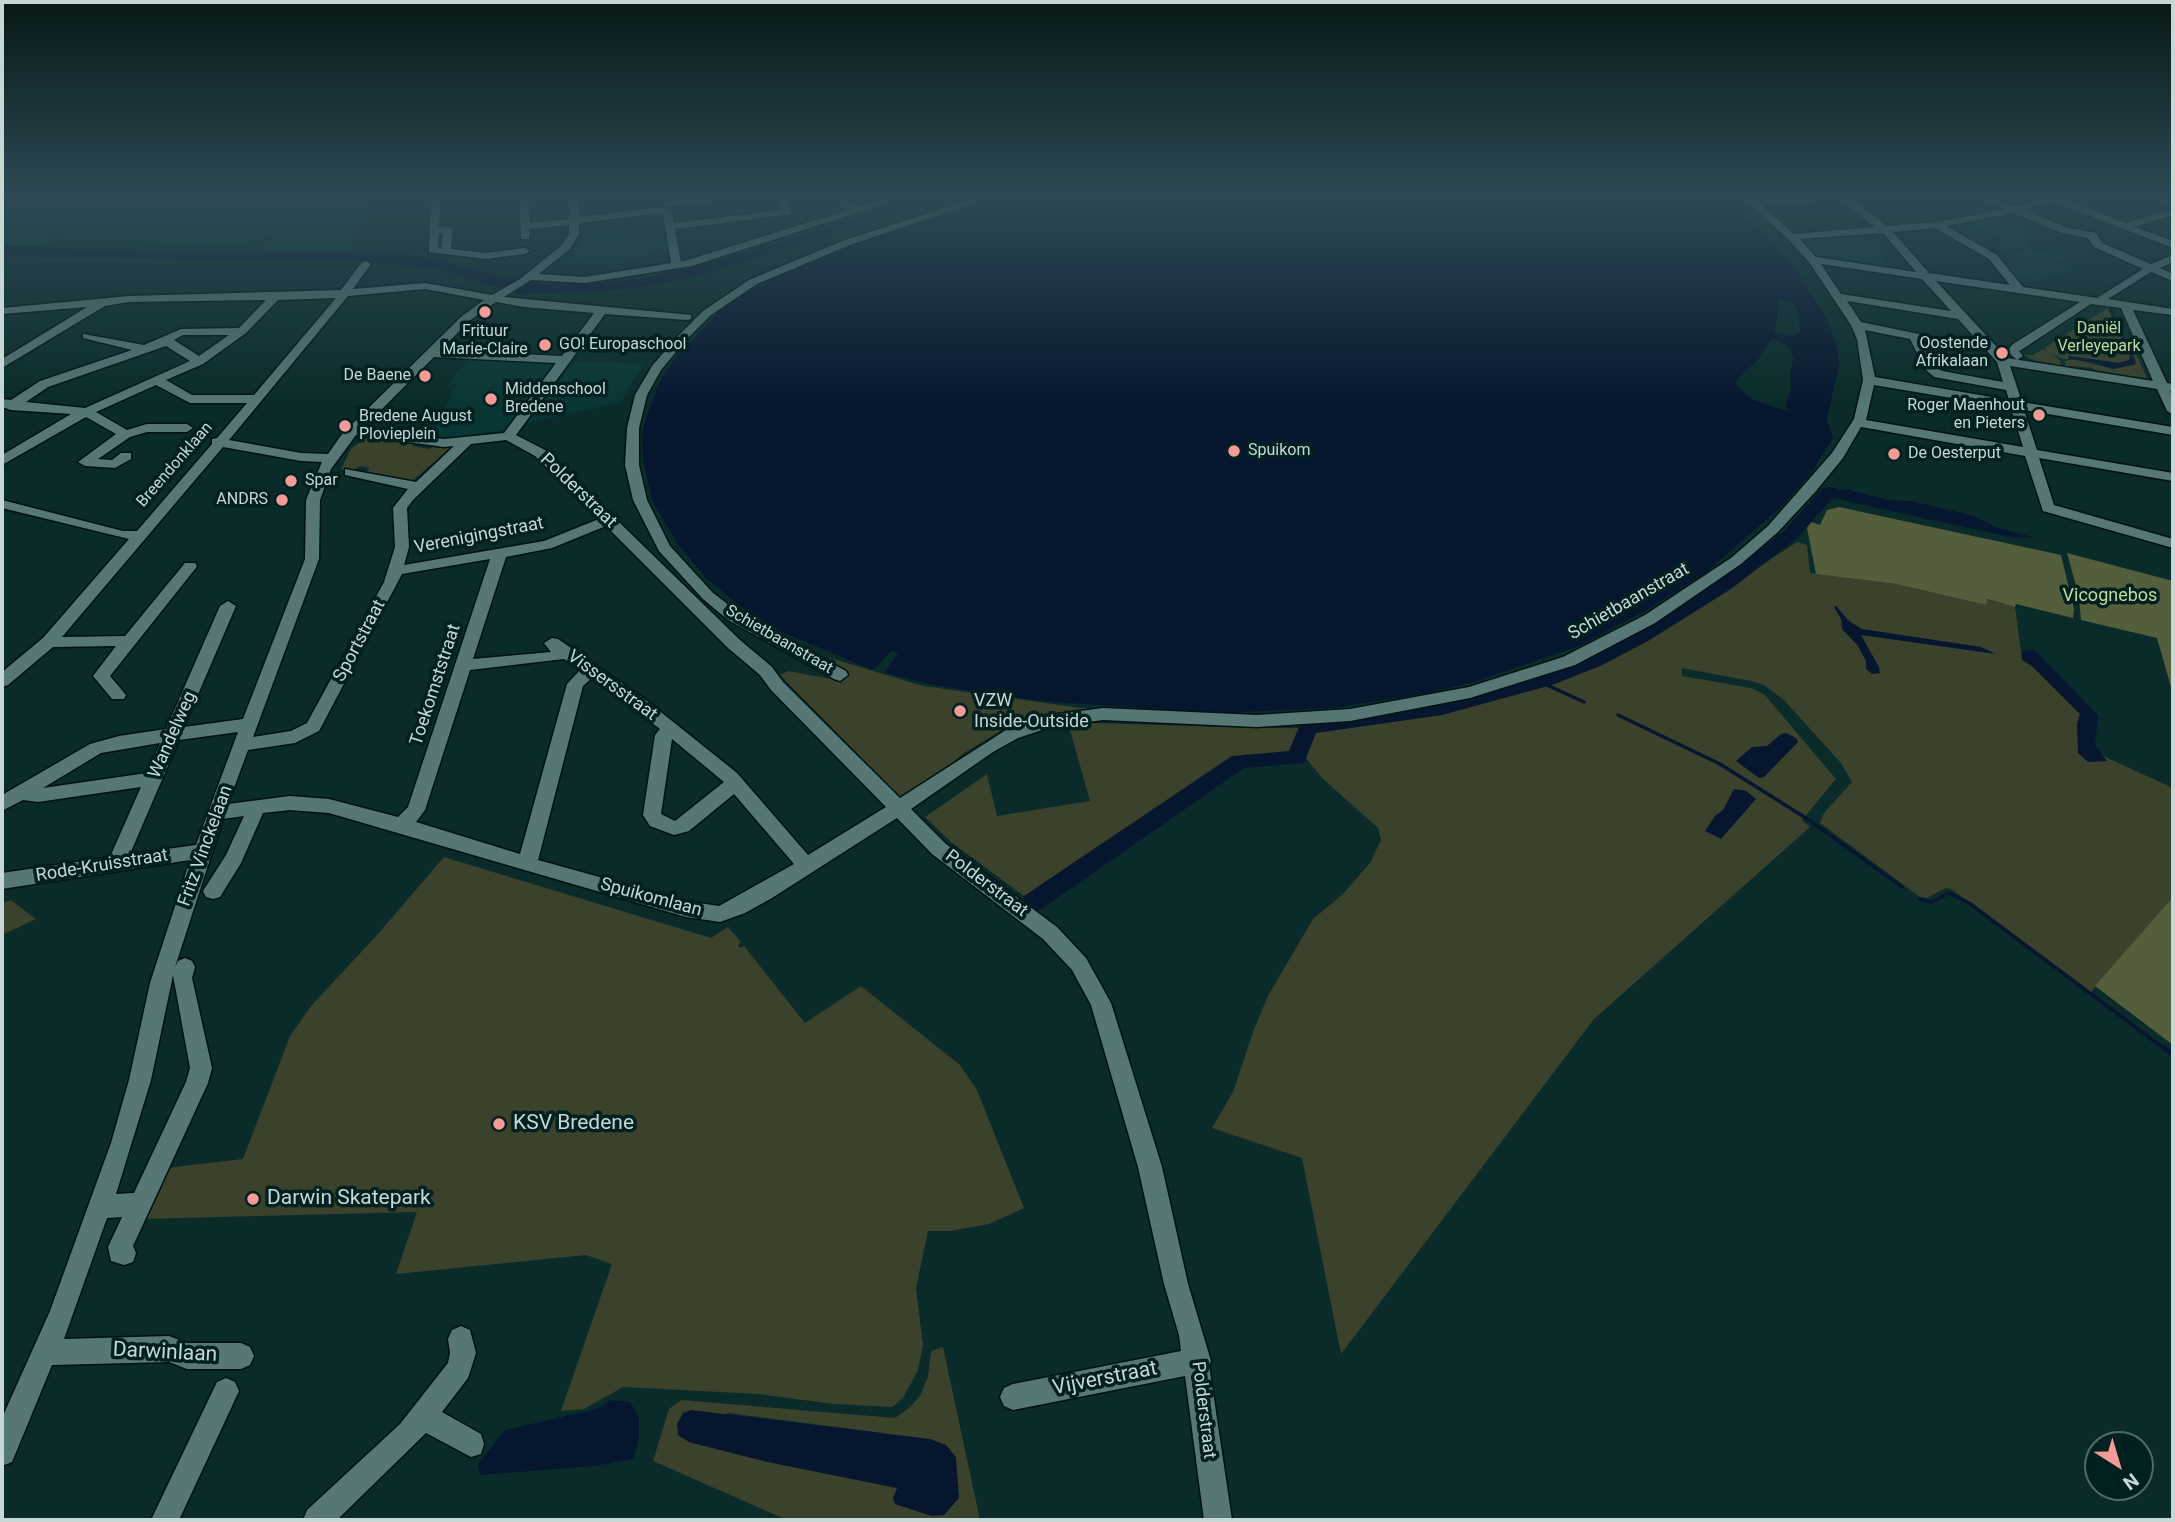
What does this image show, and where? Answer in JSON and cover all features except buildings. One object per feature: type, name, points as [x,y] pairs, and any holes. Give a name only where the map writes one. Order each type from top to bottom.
[{"type":"street","name":"Breendonklaan","points":[[2,681],[49,642],[346,294],[365,266]]},
{"type":"street","points":[[526,266],[527,279],[585,280],[677,266]]},
{"type":"street","name":"Fritz Vinckelaan","points":[[2,1452],[23,1398],[46,1352],[100,1207],[176,976],[203,851],[312,559],[313,500],[330,458],[353,431],[472,313],[543,266]]},
{"type":"street","name":"Schietbaanstraat","points":[[791,266],[736,293],[707,313],[681,338],[656,369],[641,395],[632,437],[632,465],[640,500],[664,548],[687,575],[733,615],[840,675]]},
{"type":"street","name":"Schietbaanstraat","points":[[1043,723],[1103,714],[1257,721],[1350,715],[1470,692],[1542,671],[1603,645],[1695,590],[1736,561],[1773,529],[1838,455],[1858,423],[1868,380],[1863,339],[1840,297],[1817,266]]},
{"type":"street","points":[[1855,266],[2173,312]]},
{"type":"street","points":[[1916,266],[2003,361],[2046,505],[2052,511],[2173,544]]},
{"type":"street","points":[[2000,266],[2020,290]]},
{"type":"street","points":[[2146,266],[2173,278]]},
{"type":"street","points":[[2102,302],[2102,298],[2155,266]]},
{"type":"street","points":[[2,311],[138,299],[346,294],[425,286],[499,296],[524,304],[687,317]]},
{"type":"street","points":[[2,461],[53,429],[199,361],[242,331],[276,296]]},
{"type":"street","points":[[1840,297],[1962,316]]},
{"type":"street","points":[[2017,356],[2013,351],[2017,347],[2087,303],[2085,300]]},
{"type":"street","points":[[2,364],[102,303]]},
{"type":"street","points":[[2125,305],[2168,387],[2173,411]]},
{"type":"street","points":[[353,431],[392,434],[438,443],[467,442],[512,431],[603,309]]},
{"type":"street","points":[[1857,325],[1914,335],[1931,369],[1938,374],[2011,387]]},
{"type":"street","points":[[5,407],[44,384],[165,342],[168,337],[181,332],[242,331]]},
{"type":"street","points":[[87,336],[143,348]]},
{"type":"street","points":[[165,342],[199,361]]},
{"type":"street","points":[[432,353],[567,360]]},
{"type":"street","points":[[2003,361],[2168,387]]},
{"type":"street","points":[[1868,380],[2173,431]]},
{"type":"street","points":[[158,381],[190,399],[254,399]]},
{"type":"street","points":[[5,407],[87,412],[125,434]]},
{"type":"street","points":[[1858,423],[2173,477]]},
{"type":"street","points":[[126,456],[115,464],[85,462],[125,434],[145,429],[187,428]]},
{"type":"street","name":"Polderstraat","points":[[512,431],[549,461],[734,644],[766,671],[777,686],[939,849],[1050,933],[1079,964],[1101,1003],[1150,1167],[1176,1284],[1198,1361],[1218,1520]]},
{"type":"street","points":[[217,442],[301,457],[330,458]]},
{"type":"street","name":"Sportstraat","points":[[242,745],[295,737],[313,727],[395,571],[403,542],[399,511],[408,497],[467,442]]},
{"type":"street","points":[[350,472],[418,487]]},
{"type":"street","points":[[6,509],[123,535],[139,535]]},
{"type":"street","name":"Verenigingstraat","points":[[395,571],[547,545],[608,520]]},
{"type":"street","name":"Toekomststraat","points":[[402,825],[415,810],[499,554]]},
{"type":"street","points":[[118,695],[101,676],[190,566]]},
{"type":"street","name":"Wandelweg","points":[[117,863],[228,606]]},
{"type":"street","points":[[49,642],[127,641]]},
{"type":"street","name":"Vissersstraat","points":[[463,666],[551,657],[559,648],[672,730],[735,783],[806,866]]},
{"type":"street","points":[[527,864],[575,684],[590,671]]},
{"type":"street","name":"Spuikomlaan","points":[[216,813],[290,803],[329,806],[711,914],[737,907],[897,809],[987,748],[1012,734],[1043,723]]},
{"type":"street","points":[[2,804],[96,748],[251,724]]},
{"type":"street","name":"Vissersstraat","points":[[672,730],[664,735],[652,814],[656,821],[674,828],[681,826],[735,783]]},
{"type":"street","points":[[20,793],[38,795],[154,779]]},
{"type":"street","points":[[213,891],[234,858],[257,807]]},
{"type":"street","name":"Rode-Kruisstraat","points":[[2,881],[203,851]]},
{"type":"street","points":[[124,1254],[120,1252],[120,1247],[200,1074],[186,985],[176,976]]},
{"type":"street","points":[[100,1207],[141,1204]]},
{"type":"street","points":[[317,1520],[409,1433],[459,1368],[463,1353],[461,1339]]},
{"type":"street","name":"Darwinlaan","points":[[46,1352],[169,1349],[187,1356],[241,1356]]},
{"type":"street","name":"Vijverstraat","points":[[1013,1397],[1198,1361]]},
{"type":"street","points":[[165,1520],[226,1391]]},
{"type":"street","points":[[422,1416],[471,1444]]},
{"type":"shaded area","points":[[403,266],[462,266],[506,278],[546,284],[604,283],[696,266],[730,266],[642,287],[593,292],[518,294],[441,270]]},
{"type":"shaded area","name":"Spuikom","points":[[798,266],[1793,266],[1828,321],[1838,351],[1839,365],[1827,419],[1833,438],[1811,473],[1780,508],[1705,573],[1647,610],[1579,646],[1474,682],[1428,693],[1332,708],[1218,713],[1039,701],[933,685],[885,673],[898,653],[892,651],[873,670],[784,633],[739,605],[705,577],[677,543],[653,502],[643,461],[642,433],[660,380],[676,357],[715,316],[741,296]],"holes":[[[1778,298],[1794,304],[1799,314],[1800,332],[1792,336],[1774,333]],[[1772,338],[1787,345],[1794,358],[1790,372],[1791,390],[1785,406],[1790,412],[1751,399],[1736,384],[1738,378],[1757,361]]]},
{"type":"shaded area","points":[[2007,266],[2065,266],[2074,270],[2041,280],[2017,278]]},
{"type":"shaded area","points":[[2108,308],[2112,308],[2136,364],[2112,369],[2092,362],[2069,359],[2068,356],[2119,363],[2129,360],[2130,356]]},
{"type":"shaded area","name":"Middenschool Bredene","points":[[471,358],[561,362],[508,429],[447,439],[424,435],[448,416],[440,415],[453,395],[449,394],[457,385],[448,384]]},
{"type":"shaded area","name":"Middenschool Bredene","points":[[575,361],[643,364],[621,402],[527,423]]},
{"type":"shaded area","points":[[1843,488],[1885,500],[1911,501],[1974,516],[1995,527],[2036,538],[2010,537],[1873,507],[1852,498]]},
{"type":"shaded area","points":[[1834,607],[1849,621],[1862,629],[1981,647],[1996,654],[1861,635],[1879,667],[1880,673],[1872,674],[1866,669],[1866,661],[1858,646],[1842,629],[1841,619]]},
{"type":"shaded area","points":[[2034,650],[2098,715],[2095,745],[2107,761],[2088,762],[2078,753],[2077,724],[2080,714],[2032,666],[2022,660],[2022,652]]},
{"type":"shaded area","points":[[1786,733],[1798,742],[1764,777],[1759,778],[1736,761],[1752,747],[1767,746]]},
{"type":"shaded area","points":[[1734,789],[1746,791],[1756,799],[1721,839],[1705,831],[1715,816],[1723,810]]},
{"type":"shaded area","points":[[611,1400],[630,1402],[639,1417],[639,1438],[633,1459],[594,1466],[480,1475],[478,1464],[505,1430],[597,1409]]},
{"type":"shaded area","points":[[691,1410],[930,1439],[946,1445],[956,1457],[959,1498],[944,1515],[932,1516],[895,1504],[893,1498],[897,1488],[768,1462],[689,1442],[678,1435],[677,1424],[683,1413]]},
{"type":"green space","name":"Daniël Verleyepark","points":[[2105,306],[2130,356],[2129,361],[2119,363],[2069,356],[2069,359],[2063,359],[2047,352],[2046,347],[2106,309]]},
{"type":"green space","points":[[2043,349],[2060,360],[2061,365],[2065,366],[2065,361],[2073,359],[2114,369],[2134,365],[2136,361],[2132,352],[2135,352],[2147,378],[2135,377],[2147,379],[2148,382],[2098,373],[2093,368],[2070,368],[2040,363],[2024,355],[2033,355]]},
{"type":"green space","points":[[368,435],[416,442],[412,446],[429,449],[434,446],[456,446],[456,451],[449,449],[411,482],[366,472],[370,468],[360,466],[352,471],[341,469],[351,449]]},
{"type":"green space","points":[[1839,507],[2061,555],[2074,609],[2073,618],[1987,599],[1986,605],[1896,584],[1816,574],[1807,528],[1811,522],[1820,525],[1827,510]]},
{"type":"green space","points":[[1797,542],[1807,545],[1810,573],[1896,584],[1986,605],[1986,599],[2015,607],[2022,659],[2080,714],[2077,724],[2079,745],[2173,788],[2173,897],[2091,992],[1951,889],[1946,888],[1927,898],[1920,897],[1820,823],[1824,813],[1852,782],[1841,763],[1784,700],[1764,685],[1682,668],[1682,676],[1751,688],[1764,694],[1836,779],[1802,820],[1810,827],[1594,1019],[1341,1354],[1302,1158],[1212,1128],[1233,1092],[1268,996],[1313,919],[1342,895],[1370,863],[1381,840],[1378,828],[1322,778],[1306,758],[1315,730],[1444,710],[1544,685],[1604,664],[1647,641]]},
{"type":"green space","name":"Vicognebos","points":[[2067,553],[2173,581],[2173,694],[2157,638],[2081,620],[2079,597]]},
{"type":"green space","points":[[830,658],[923,686],[1089,709],[1051,715],[1004,729],[961,755],[904,801],[780,675],[788,671],[837,680],[816,667]]},
{"type":"green space","points":[[1091,723],[1303,728],[1297,757],[1239,759],[1032,902],[951,842],[925,817],[987,774],[997,816],[1090,801],[1070,730]]},
{"type":"green space","points":[[444,857],[711,938],[728,927],[741,942],[738,945],[740,948],[744,946],[805,1023],[861,986],[960,1065],[977,1090],[1024,1208],[989,1224],[951,1231],[928,1231],[916,1288],[923,1345],[918,1370],[903,1398],[892,1407],[834,1404],[758,1394],[623,1387],[584,1409],[561,1411],[612,1264],[586,1255],[396,1274],[417,1212],[140,1219],[166,1168],[243,1159],[290,1036],[311,1006]]},
{"type":"green space","points":[[2173,897],[2173,1045],[2095,986]]},
{"type":"green space","points":[[11,900],[36,919],[2,935],[2,903]]},
{"type":"green space","points":[[943,1347],[980,1520],[787,1520],[653,1461],[669,1409],[681,1400],[895,1418],[920,1396],[928,1377],[931,1351]],"holes":[[[728,1413],[883,1433],[932,1516],[895,1504],[898,1488],[768,1462],[689,1442]]]},
{"type":"waterway","points":[[1032,903],[1239,761],[1297,758],[1308,727],[1442,708],[1545,680],[1593,661],[1641,637],[1725,585],[1790,535],[1829,492],[1879,503]]},
{"type":"waterway","points":[[1540,682],[1551,687]]},
{"type":"waterway","points":[[1547,685],[1584,702]]},
{"type":"waterway","points":[[1618,715],[1720,764],[1809,820],[1902,887]]},
{"type":"waterway","points":[[1919,899],[1932,902],[1949,893],[1969,903],[2166,1050]]},
{"type":"waterway","points":[[2164,1048],[2173,1055]]},
{"type":"place","name":"Frituur Marie-Claire","points":[[485,312]]},
{"type":"place","name":"GO! Europaschool","points":[[545,345]]},
{"type":"place","name":"Oostende Afrikalaan","points":[[2002,353]]},
{"type":"place","name":"De Baene","points":[[425,376]]},
{"type":"place","name":"Middenschool Bredene","points":[[491,399]]},
{"type":"place","name":"Roger Maenhout en Pieters","points":[[2039,415]]},
{"type":"place","name":"Bredene August Plovieplein","points":[[345,426]]},
{"type":"place","name":"Spuikom","points":[[1234,451]]},
{"type":"place","name":"De Oesterput","points":[[1894,454]]},
{"type":"place","name":"Spar","points":[[291,481]]},
{"type":"place","name":"ANDRS","points":[[282,500]]},
{"type":"place","name":"VZW Inside-Outside","points":[[960,711]]},
{"type":"place","name":"KSV Bredene","points":[[499,1124]]},
{"type":"place","name":"Darwin Skatepark","points":[[253,1199]]}]
